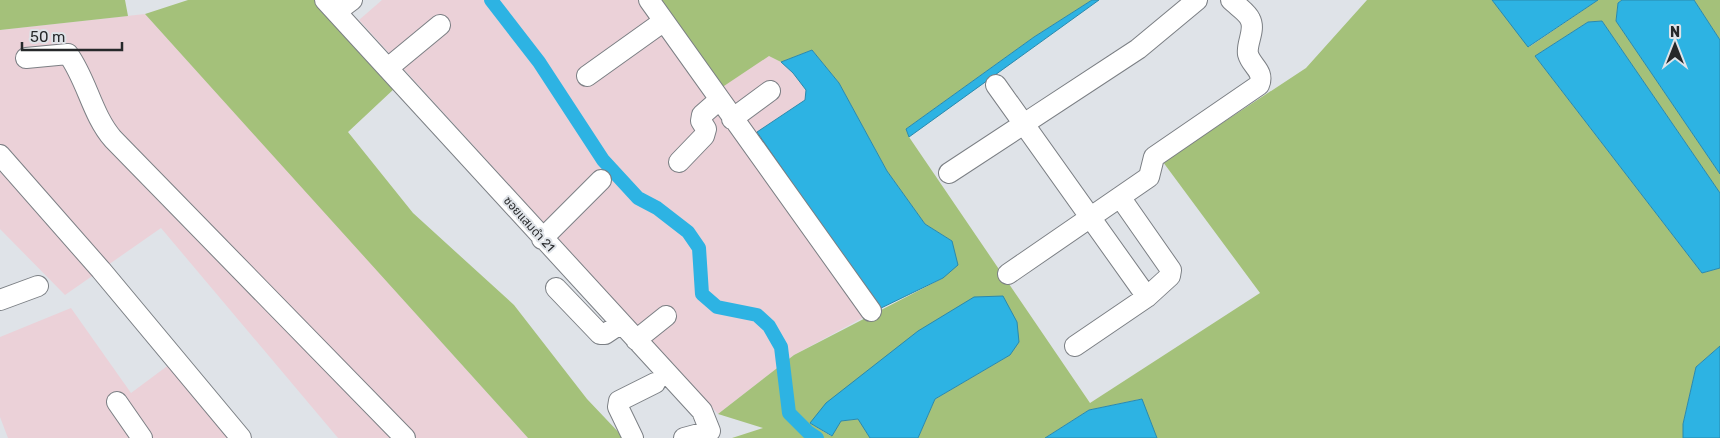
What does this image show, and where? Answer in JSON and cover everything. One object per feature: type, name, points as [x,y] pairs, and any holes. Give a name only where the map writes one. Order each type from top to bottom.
[{"type":"street","points":[[330,6],[352,0]]},
{"type":"street","points":[[649,0],[732,119],[871,311]]},
{"type":"street","points":[[949,173],[1025,125],[1138,49],[1196,0]]},
{"type":"street","points":[[1008,274],[1149,177],[1154,157],[1259,85],[1261,80],[1260,71],[1249,57],[1247,48],[1252,27],[1250,19],[1231,0]]},
{"type":"street","name":"ซอยแสมดำ 21","points":[[330,6],[705,417],[710,431],[684,438]]},
{"type":"street","points":[[587,76],[664,21]]},
{"type":"street","points":[[388,68],[440,25]]},
{"type":"street","points":[[26,58],[65,53],[69,55],[102,124],[113,139],[405,438]]},
{"type":"street","points":[[996,85],[1148,297]]},
{"type":"street","points":[[732,119],[770,92]]},
{"type":"street","points":[[679,162],[704,136],[706,129],[701,121],[702,115],[719,100]]},
{"type":"street","points":[[0,154],[101,270],[241,438]]},
{"type":"street","points":[[542,239],[601,180]]},
{"type":"street","points":[[1075,346],[1148,297],[1166,282],[1170,276],[1171,270],[1120,197]]},
{"type":"street","points":[[0,300],[38,286]]},
{"type":"street","points":[[556,288],[600,334],[605,334],[620,324]]},
{"type":"street","points":[[636,340],[666,316]]},
{"type":"street","points":[[633,438],[618,407],[619,401],[655,383]]},
{"type":"street","points":[[117,402],[142,438]]},
{"type":"shaded area","points":[[382,0],[661,0],[781,62],[793,73],[806,90],[805,100],[757,132],[879,309],[794,355],[718,414],[359,20]]},
{"type":"shaded area","points":[[145,14],[528,438],[338,438],[161,228],[65,295],[0,229],[0,30]]},
{"type":"shaded area","points":[[71,308],[131,393],[170,364],[230,438],[8,438],[0,417],[0,337]]},
{"type":"green space","points":[[0,0],[125,0],[128,16],[0,30]]},
{"type":"green space","points":[[188,0],[315,0],[395,88],[348,132],[413,213],[514,305],[587,399],[624,438],[528,438],[145,14]]},
{"type":"green space","points":[[661,0],[1092,0],[1034,37],[906,129],[909,137],[1090,403],[1260,293],[1163,162],[1306,68],[1367,0],[1492,0],[1529,47],[1598,0],[1622,0],[1618,3],[1616,21],[1720,174],[1720,193],[1602,21],[1588,22],[1535,56],[1702,273],[1720,268],[1720,346],[1696,367],[1683,424],[1683,438],[1157,438],[1141,399],[1089,410],[1045,438],[918,438],[935,399],[1010,355],[810,423],[831,436],[841,421],[859,419],[870,438],[732,438],[763,428],[718,414],[794,355],[943,278],[952,241],[925,224],[887,171],[839,83],[812,50],[781,62],[769,56],[718,90]]},
{"type":"green space","points":[[1694,0],[1720,0],[1720,40]]},
{"type":"water","points":[[1092,0],[1099,0],[909,137],[906,129],[1034,37]]},
{"type":"water","points":[[1492,0],[1598,0],[1528,47]]},
{"type":"water","points":[[1622,0],[1694,0],[1720,40],[1720,174],[1616,21],[1618,3]]},
{"type":"water","points":[[1602,21],[1720,193],[1720,268],[1702,273],[1535,56],[1588,22]]},
{"type":"water","points":[[812,50],[839,83],[887,171],[925,224],[952,241],[958,265],[943,278],[879,309],[757,132],[805,100],[806,90],[793,73],[781,62]]},
{"type":"water","points":[[1003,296],[1017,322],[1019,342],[1010,355],[935,399],[918,438],[870,438],[858,419],[841,421],[832,436],[810,423],[826,403],[918,331],[974,297]]},
{"type":"water","points":[[1720,346],[1720,438],[1683,438],[1683,424],[1696,367]]},
{"type":"water","points":[[1142,399],[1157,438],[1045,438],[1089,410]]},
{"type":"waterway","points":[[491,0],[539,62],[603,160],[638,198],[657,208],[688,232],[699,248],[702,294],[717,307],[757,315],[769,326],[781,347],[789,413],[808,432],[817,438]]}]
